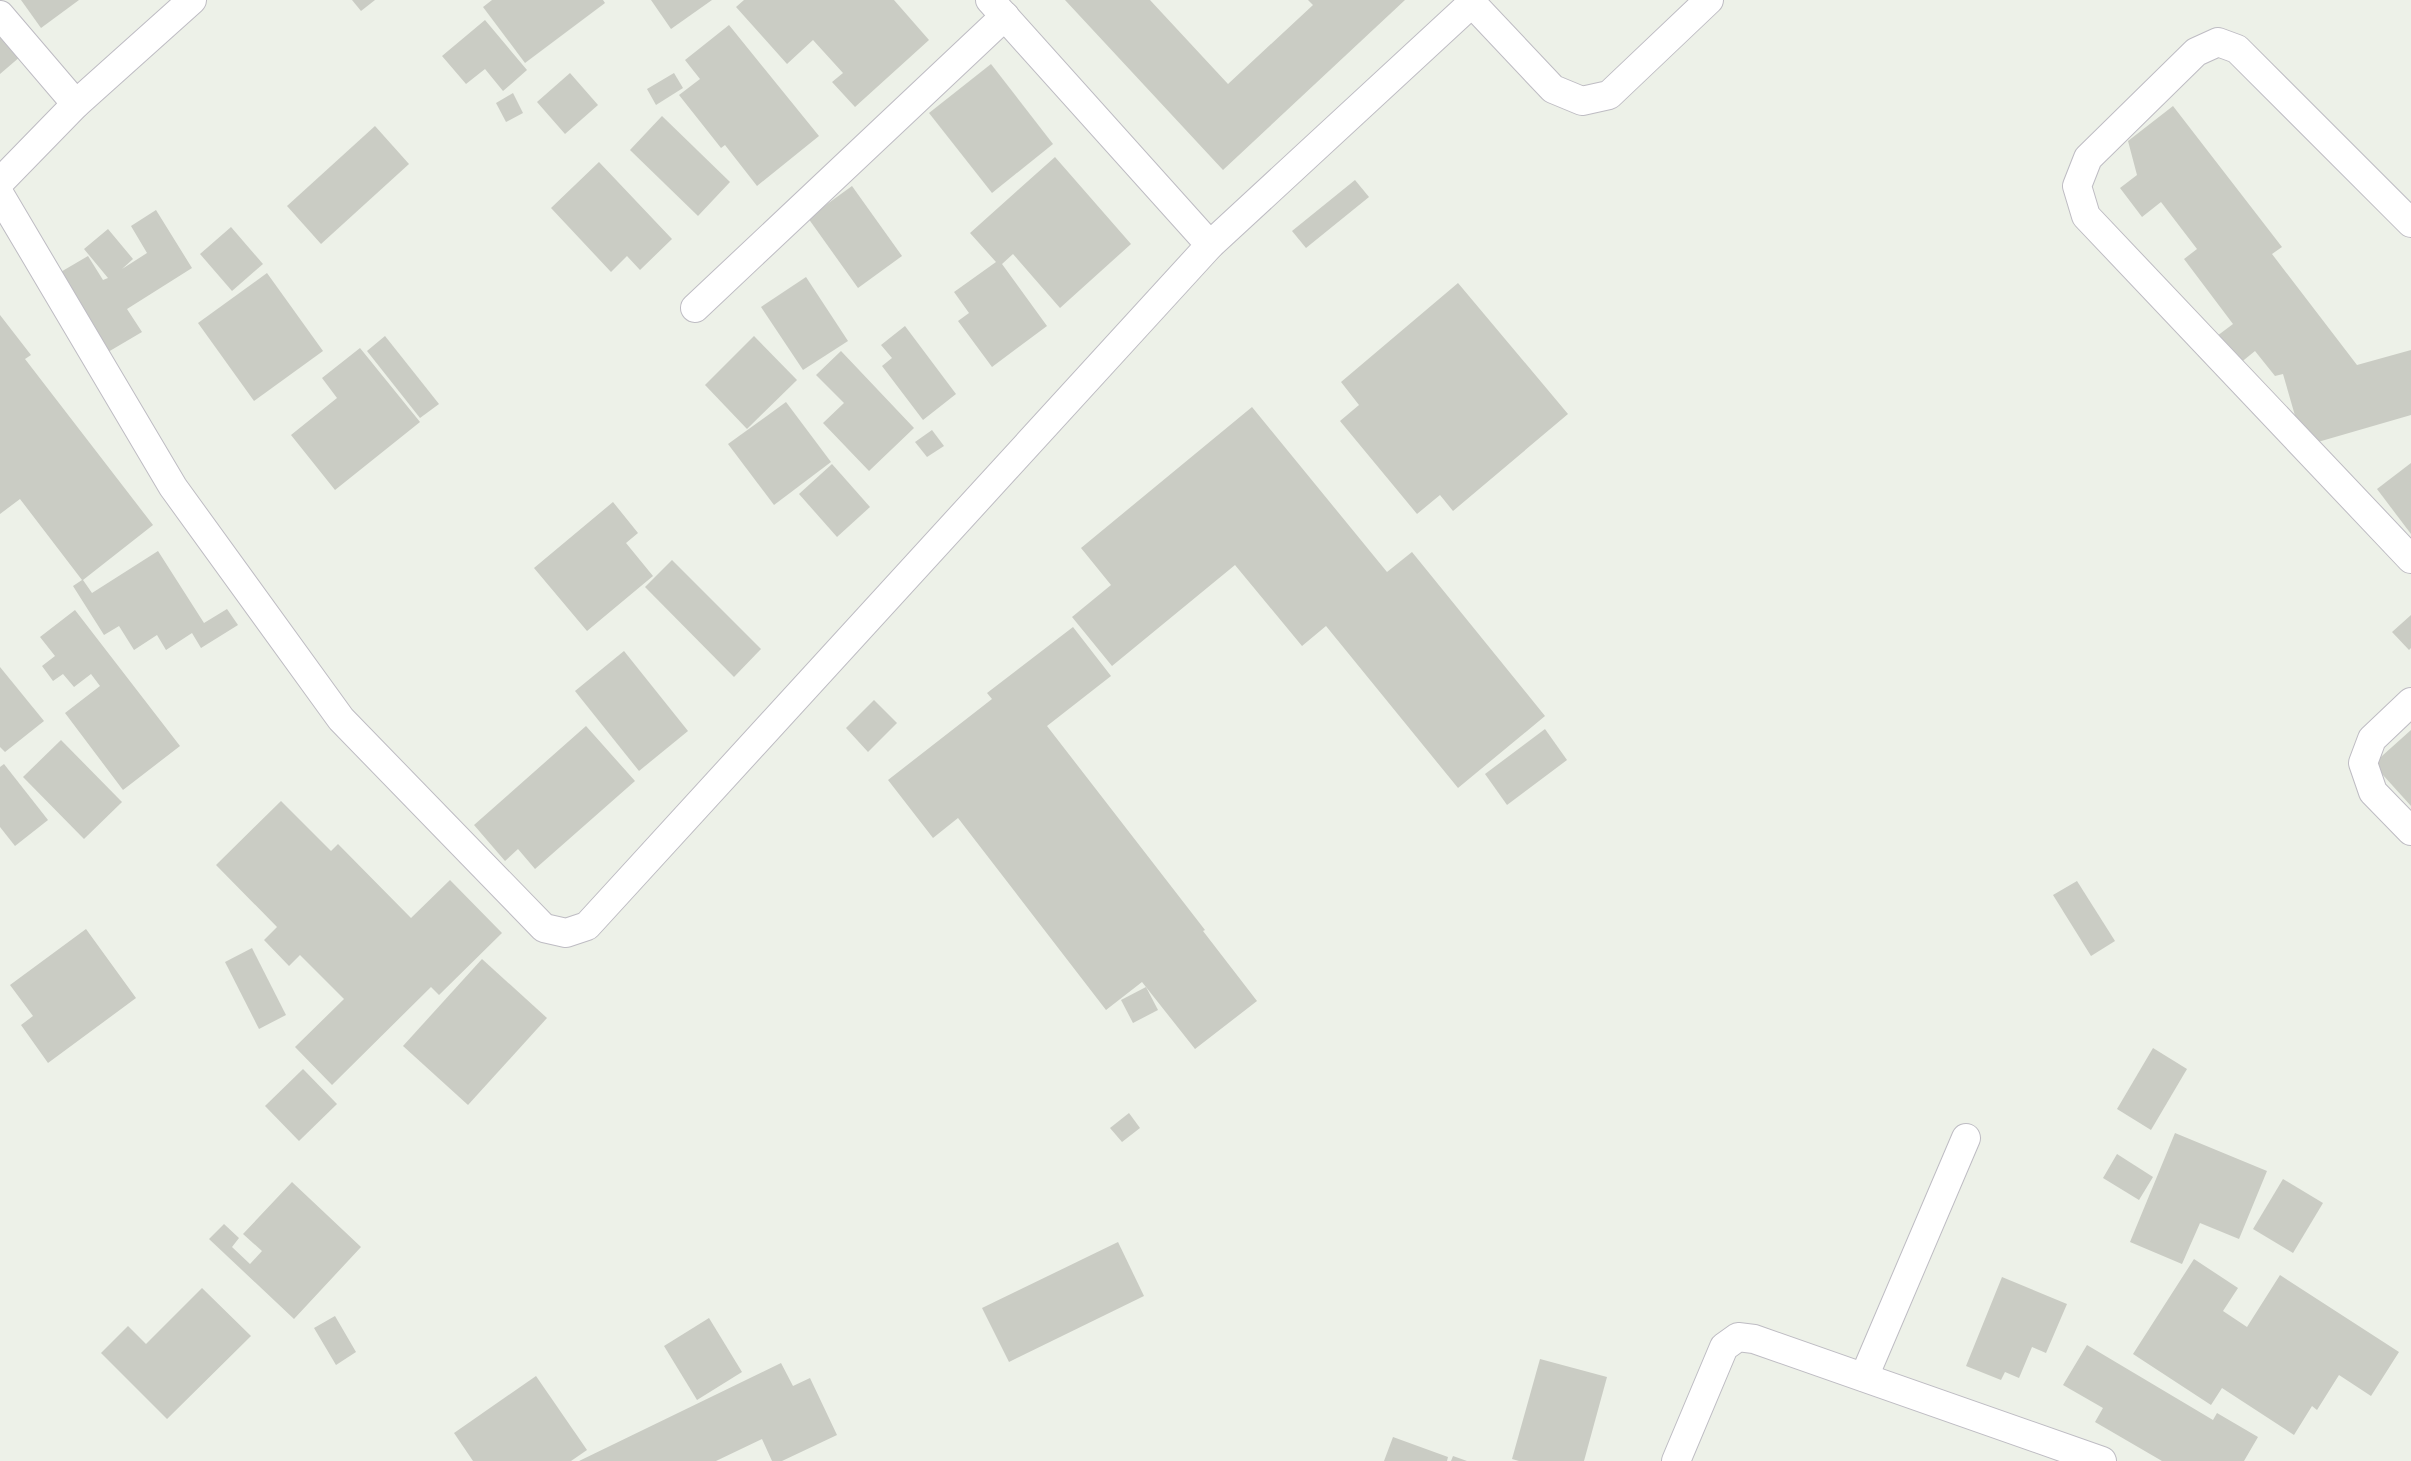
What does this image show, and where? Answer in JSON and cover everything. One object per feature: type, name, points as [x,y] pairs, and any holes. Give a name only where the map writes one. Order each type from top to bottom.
[{"type":"street","points":[[0,182],[76,104],[192,0]]},
{"type":"street","points":[[0,195],[173,487],[340,719],[544,928],[566,933],[587,926],[1210,245],[1471,2],[1553,89],[1582,101],[1609,95],[1709,0]]},
{"type":"street","points":[[695,308],[997,8],[1210,245]]},
{"type":"street","points":[[0,16],[76,104]]},
{"type":"street","points":[[2411,223],[2237,50],[2218,42],[2196,52],[2088,158],[2077,186],[2086,216],[2411,559]]},
{"type":"street","points":[[2411,702],[2372,739],[2363,763],[2374,792],[2411,831]]},
{"type":"street","points":[[1864,1377],[1966,1138]]},
{"type":"street","points":[[1676,1461],[1724,1347],[1738,1337],[1754,1339],[2102,1461]]},
{"type":"building","points":[[21,0],[79,0],[41,28]]},
{"type":"building","points":[[352,0],[375,0],[361,11]]},
{"type":"building","points":[[492,0],[603,0],[605,3],[525,63],[483,7]]},
{"type":"building","points":[[651,0],[712,0],[671,29]]},
{"type":"building","points":[[744,0],[894,0],[929,40],[855,107],[832,82],[843,73],[813,40],[787,64],[736,7]]},
{"type":"building","points":[[1065,0],[1150,0],[1228,84],[1313,5],[1308,0],[1405,0],[1223,170]]},
{"type":"building","points":[[485,20],[527,70],[503,91],[485,69],[466,84],[442,56]]},
{"type":"building","points":[[729,25],[819,136],[757,186],[725,145],[721,148],[679,95],[700,79],[685,60]]},
{"type":"building","points":[[0,33],[21,56],[0,74]]},
{"type":"building","points":[[991,64],[1053,144],[992,193],[929,113]]},
{"type":"building","points":[[570,73],[598,105],[565,134],[537,102]]},
{"type":"building","points":[[674,73],[683,88],[656,105],[647,89]]},
{"type":"building","points":[[513,93],[523,113],[506,122],[496,103]]},
{"type":"building","points":[[2173,106],[2282,247],[2272,254],[2357,365],[2411,350],[2411,415],[2311,444],[2298,426],[2283,374],[2275,376],[2255,351],[2239,364],[2217,336],[2233,324],[2184,259],[2197,249],[2161,202],[2142,217],[2120,188],[2137,175],[2128,141]]},
{"type":"building","points":[[662,116],[730,182],[698,216],[630,150]]},
{"type":"building","points":[[375,126],[409,164],[321,244],[287,206]]},
{"type":"building","points":[[1055,157],[1131,244],[1060,308],[1013,254],[1002,264],[1047,326],[992,367],[958,321],[969,313],[954,292],[996,262],[970,233]]},
{"type":"building","points":[[599,162],[672,239],[640,270],[627,256],[611,272],[551,208]]},
{"type":"building","points":[[1355,180],[1369,197],[1306,248],[1292,231]]},
{"type":"building","points":[[852,186],[902,256],[858,288],[808,218]]},
{"type":"building","points":[[156,210],[192,268],[127,309],[142,332],[108,352],[59,273],[88,256],[103,280],[108,278],[84,249],[108,229],[133,259],[122,269],[147,253],[131,226]]},
{"type":"building","points":[[231,227],[263,264],[232,291],[200,254]]},
{"type":"building","points":[[267,273],[323,351],[254,401],[198,323]]},
{"type":"building","points":[[806,277],[848,341],[803,370],[761,307]]},
{"type":"building","points":[[1458,283],[1568,414],[1453,511],[1440,495],[1417,514],[1340,421],[1359,405],[1341,382]]},
{"type":"building","points":[[0,315],[31,355],[25,359],[153,525],[83,580],[92,593],[158,551],[204,623],[227,609],[238,625],[201,648],[192,633],[166,650],[157,635],[134,650],[119,626],[104,635],[73,586],[82,580],[20,499],[0,514]]},
{"type":"building","points":[[905,326],[956,394],[923,420],[882,366],[892,358],[881,345]]},
{"type":"building","points":[[385,336],[439,404],[420,418],[367,351]]},
{"type":"building","points":[[754,336],[797,380],[747,429],[705,385]]},
{"type":"building","points":[[360,348],[420,422],[335,490],[291,435],[337,398],[322,378]]},
{"type":"building","points":[[841,351],[914,428],[869,471],[823,423],[844,403],[816,375]]},
{"type":"building","points":[[786,402],[831,462],[774,505],[728,444]]},
{"type":"building","points":[[1252,407],[1387,572],[1412,552],[1545,716],[1458,788],[1326,626],[1302,646],[1235,565],[1112,666],[1072,617],[1111,585],[1081,548]]},
{"type":"building","points":[[932,430],[944,446],[927,457],[915,442]]},
{"type":"building","points":[[2411,463],[2411,534],[2377,489]]},
{"type":"building","points":[[832,464],[870,507],[837,537],[799,494]]},
{"type":"building","points":[[613,502],[638,533],[626,543],[653,576],[587,631],[534,568]]},
{"type":"building","points":[[672,560],[761,649],[734,677],[645,587]]},
{"type":"building","points":[[75,610],[180,746],[123,790],[65,713],[100,686],[91,674],[74,687],[63,674],[53,681],[42,666],[55,656],[40,637]]},
{"type":"building","points":[[2411,615],[2411,648],[2409,650],[2392,632]]},
{"type":"building","points":[[1073,627],[1111,676],[1047,726],[1205,930],[1203,931],[1257,1001],[1195,1049],[1142,982],[1106,1010],[958,818],[933,838],[888,780],[992,699],[987,693]]},
{"type":"building","points":[[624,651],[688,731],[639,771],[575,691]]},
{"type":"building","points":[[0,667],[44,721],[5,752],[0,747]]},
{"type":"building","points":[[874,700],[897,723],[868,752],[846,728]]},
{"type":"building","points":[[586,726],[635,781],[535,869],[518,849],[505,861],[474,825]]},
{"type":"building","points":[[1545,729],[1567,760],[1507,805],[1485,774]]},
{"type":"building","points":[[2411,730],[2411,806],[2373,764]]},
{"type":"building","points":[[61,740],[122,802],[84,839],[23,777]]},
{"type":"building","points":[[4,764],[48,820],[15,846],[0,827],[0,767]]},
{"type":"building","points":[[281,801],[331,851],[338,844],[411,918],[450,880],[502,933],[439,995],[431,987],[332,1085],[295,1047],[344,999],[300,955],[289,966],[264,940],[277,927],[216,865]]},
{"type":"building","points":[[2077,881],[2115,941],[2091,956],[2053,895]]},
{"type":"building","points":[[86,929],[136,998],[48,1063],[21,1025],[33,1016],[10,985]]},
{"type":"building","points":[[252,948],[286,1015],[259,1029],[225,962]]},
{"type":"building","points":[[482,959],[547,1018],[468,1105],[403,1046]]},
{"type":"building","points":[[1146,987],[1158,1010],[1133,1023],[1121,1000]]},
{"type":"building","points":[[2153,1048],[2187,1069],[2151,1130],[2117,1109]]},
{"type":"building","points":[[303,1069],[337,1104],[299,1141],[265,1106]]},
{"type":"building","points":[[1129,1113],[1140,1128],[1122,1142],[1110,1128]]},
{"type":"building","points":[[2175,1133],[2267,1171],[2239,1239],[2200,1223],[2182,1264],[2130,1242]]},
{"type":"building","points":[[2117,1154],[2153,1177],[2139,1200],[2103,1178]]},
{"type":"building","points":[[2283,1179],[2323,1203],[2293,1253],[2253,1229]]},
{"type":"building","points":[[292,1182],[361,1247],[294,1319],[209,1239],[224,1224],[239,1238],[232,1247],[250,1264],[262,1251],[243,1234]]},
{"type":"building","points":[[1118,1242],[1144,1296],[1009,1362],[982,1308]]},
{"type":"building","points":[[2194,1259],[2238,1288],[2223,1311],[2247,1327],[2280,1275],[2399,1352],[2371,1396],[2339,1375],[2317,1410],[2312,1406],[2294,1435],[2222,1388],[2211,1405],[2133,1354]]},
{"type":"building","points":[[2002,1277],[2067,1304],[2046,1353],[2032,1347],[2019,1378],[2005,1372],[2001,1380],[1966,1366]]},
{"type":"building","points":[[202,1288],[251,1336],[167,1419],[101,1353],[128,1326],[146,1344]]},
{"type":"building","points":[[335,1316],[356,1352],[336,1365],[314,1328]]},
{"type":"building","points":[[709,1318],[742,1372],[697,1400],[664,1346]]},
{"type":"building","points":[[2087,1345],[2213,1420],[2217,1413],[2258,1437],[2244,1461],[2162,1461],[2095,1422],[2103,1408],[2063,1385]]},
{"type":"building","points":[[1540,1359],[1607,1377],[1584,1461],[1519,1461],[1512,1459]]},
{"type":"building","points":[[781,1363],[793,1386],[810,1378],[837,1435],[782,1461],[772,1461],[762,1439],[716,1461],[579,1461]]},
{"type":"building","points":[[536,1376],[587,1450],[571,1461],[473,1461],[454,1433]]},
{"type":"building","points":[[1393,1437],[1448,1457],[1447,1461],[1384,1461]]},
{"type":"building","points":[[1453,1456],[1467,1461],[1451,1461]]}]
